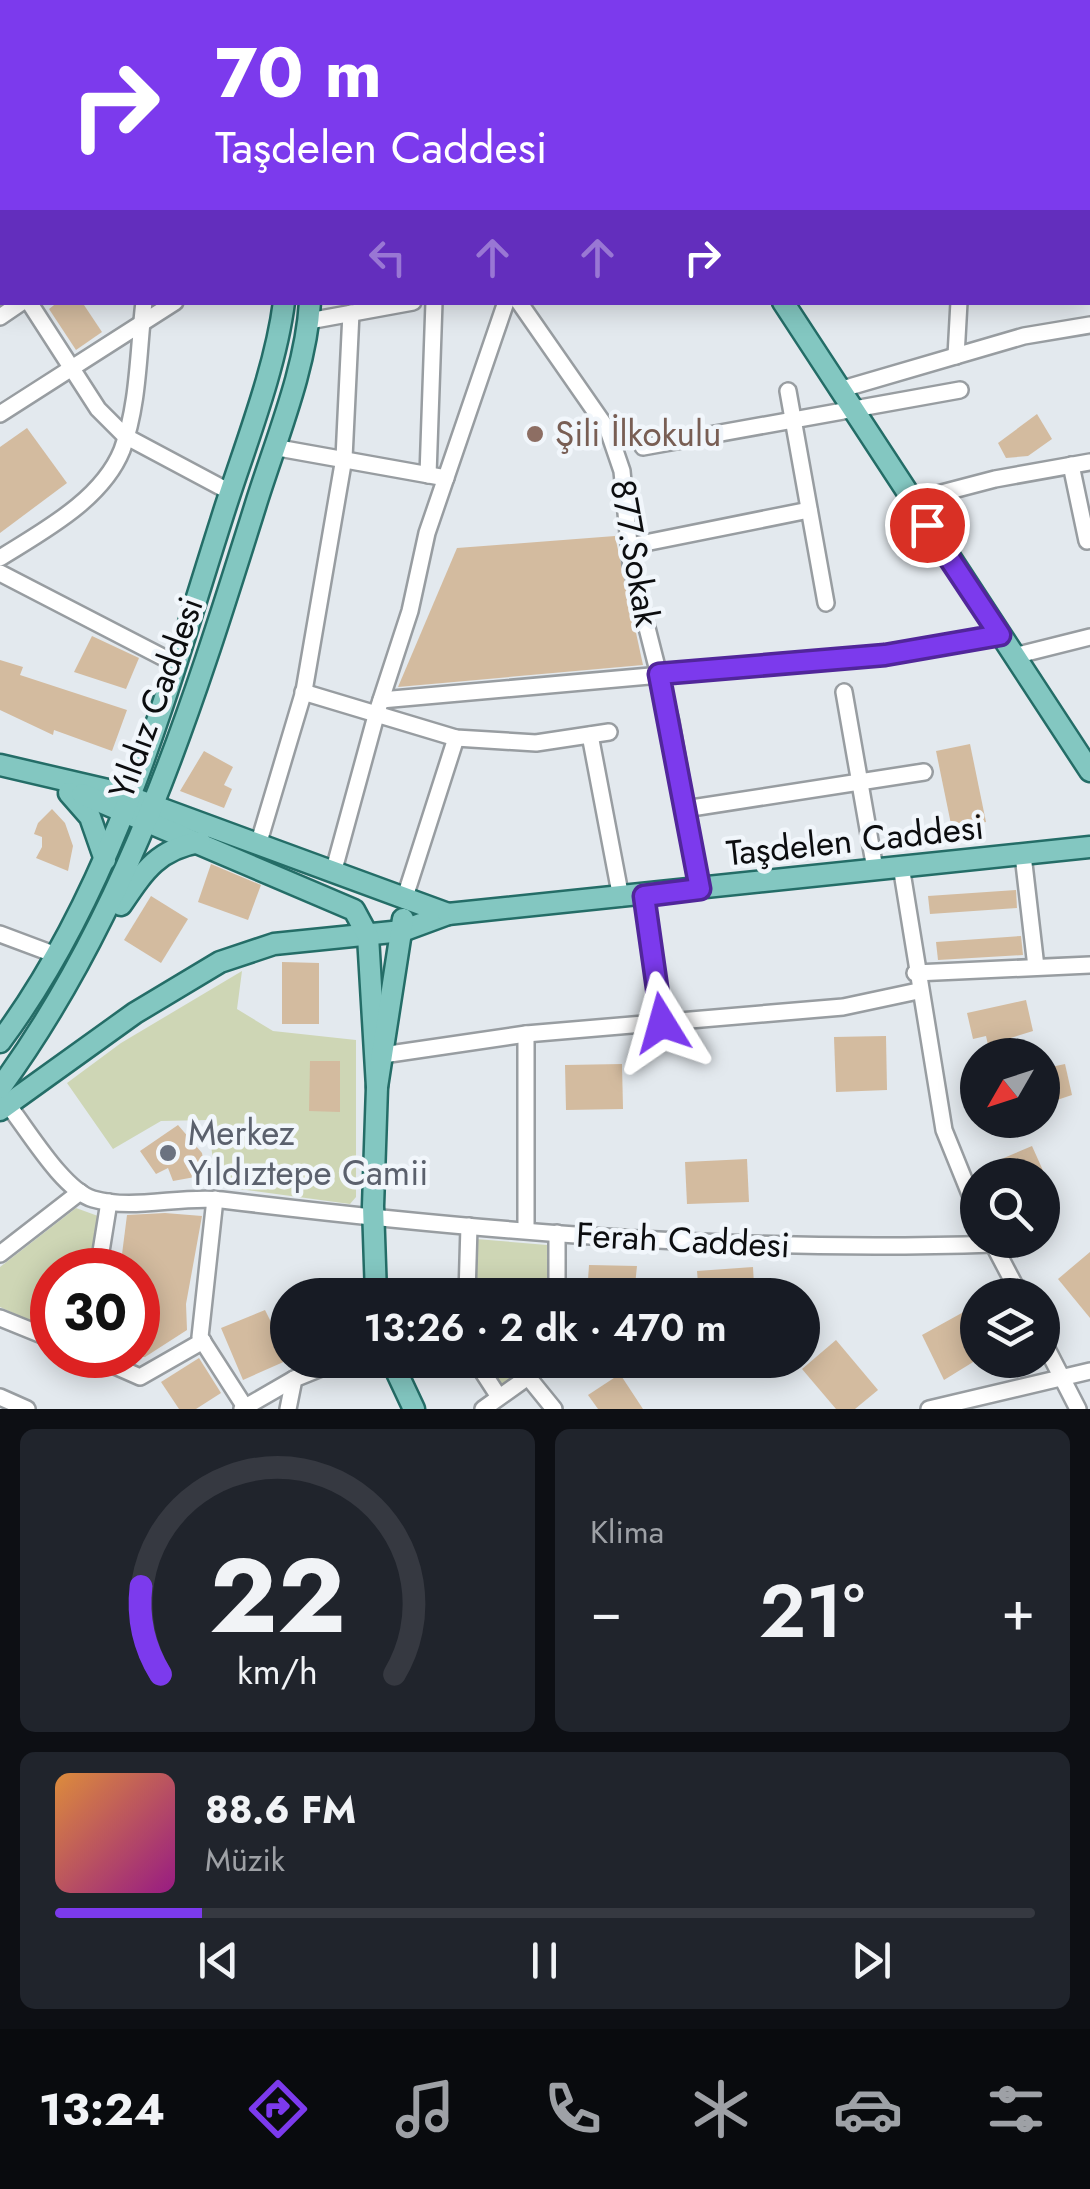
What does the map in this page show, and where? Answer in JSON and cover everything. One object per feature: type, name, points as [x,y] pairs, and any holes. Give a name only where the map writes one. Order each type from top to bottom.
[{"type":"main road","name":"Yıldız Caddesi","points":[[0,1042],[56,955],[105,860],[128,804],[230,492],[283,305]]},
{"type":"main road","points":[[785,305],[1090,771]]},
{"type":"main road","name":"Yıldız Caddesi","points":[[3,1101],[81,965],[151,813],[273,447],[310,312]]},
{"type":"main road","points":[[0,766],[258,846],[448,914]]},
{"type":"main road","points":[[53,782],[90,817],[105,860]]},
{"type":"main road","points":[[151,813],[200,841],[344,902],[367,931]]},
{"type":"main road","points":[[81,965],[156,857],[177,846],[200,841]]},
{"type":"main road","name":"Taşdelen Caddesi","points":[[448,914],[1090,846]]},
{"type":"main road","points":[[375,1278],[373,1220],[378,1087],[367,931],[375,902],[397,898]]},
{"type":"main road","points":[[378,1087],[402,931],[397,898]]},
{"type":"main road","points":[[3,1101],[220,962],[286,942],[367,931],[402,931],[448,914]]},
{"type":"main road","points":[[399,1378],[414,1409]]},
{"type":"street","points":[[28,305],[98,409],[125,436],[230,492]]},
{"type":"street","points":[[0,558],[95,490],[121,452],[134,396],[144,305]]},
{"type":"street","points":[[0,414],[171,305]]},
{"type":"street","points":[[310,312],[350,313],[396,305]]},
{"type":"street","points":[[428,476],[434,305]]},
{"type":"street","points":[[333,874],[446,478],[505,305]]},
{"type":"street","name":"877.Sokak","points":[[521,305],[608,430],[622,471],[630,546],[700,889]]},
{"type":"street","points":[[956,356],[959,305]]},
{"type":"street","points":[[258,846],[304,692],[344,462],[350,313]]},
{"type":"street","points":[[839,390],[1024,336],[1090,325]]},
{"type":"street","points":[[643,447],[960,390]]},
{"type":"street","points":[[788,391],[826,603]]},
{"type":"street","points":[[273,447],[446,478]]},
{"type":"street","points":[[911,501],[1090,462]]},
{"type":"street","points":[[1072,465],[1086,542]]},
{"type":"street","points":[[630,546],[809,510]]},
{"type":"street","points":[[0,574],[176,664]]},
{"type":"street","points":[[379,706],[659,674],[885,655],[1000,635]]},
{"type":"street","points":[[1014,656],[1090,637]]},
{"type":"street","points":[[304,692],[379,706],[456,738],[536,743],[609,732]]},
{"type":"street","points":[[844,692],[874,869]]},
{"type":"street","points":[[590,735],[621,898]]},
{"type":"street","points":[[397,898],[456,738]]},
{"type":"street","points":[[685,809],[924,772]]},
{"type":"street","points":[[1022,854],[1036,967]]},
{"type":"street","points":[[901,866],[918,992],[944,1130],[960,1170]]},
{"type":"street","points":[[644,896],[662,1023]]},
{"type":"street","points":[[0,934],[56,955]]},
{"type":"street","points":[[915,972],[1090,965]]},
{"type":"street","points":[[383,1054],[526,1034],[842,1007],[918,992]]},
{"type":"street","points":[[526,1034],[526,1230]]},
{"type":"street","points":[[3,1101],[80,1192],[109,1202],[102,1248]]},
{"type":"street","points":[[0,1254],[80,1192]]},
{"type":"street","points":[[215,1199],[200,1318],[203,1341],[243,1408],[294,1379]]},
{"type":"street","name":"Ferah Caddesi","points":[[109,1202],[215,1199],[373,1220],[862,1249],[960,1244]]},
{"type":"street","points":[[466,1278],[468,1226]]},
{"type":"street","points":[[557,1232],[557,1278]]},
{"type":"street","points":[[0,1318],[30,1330]]},
{"type":"street","points":[[160,1365],[203,1341]]},
{"type":"street","points":[[930,1409],[1090,1371]]},
{"type":"street","points":[[1060,1372],[1078,1409]]},
{"type":"street","points":[[487,1378],[499,1397]]},
{"type":"street","points":[[484,1409],[527,1378]]},
{"type":"street","points":[[529,1378],[554,1409]]},
{"type":"street","points":[[288,1409],[294,1379]]},
{"type":"street","points":[[2,1409],[1,1397],[27,1409]]},
{"type":"green space","points":[[242,971],[237,1009],[273,1031],[356,1040],[356,1197],[350,1204],[216,1186],[208,1120],[161,1121],[113,1149],[67,1083],[121,1043]]},
{"type":"green space","points":[[76,1208],[98,1216],[92,1248],[30,1248],[30,1321],[0,1307],[0,1267]]},
{"type":"green space","points":[[476,1239],[547,1245],[548,1278],[476,1278]]},
{"type":"green space","points":[[493,1378],[514,1378],[501,1389]]},
{"type":"building","points":[[54,305],[84,305],[102,332],[76,350],[49,309]]},
{"type":"building","points":[[1037,414],[1052,439],[1028,456],[1006,458],[998,443]]},
{"type":"building","points":[[27,428],[67,483],[0,533],[0,447]]},
{"type":"building","points":[[615,536],[643,665],[398,687],[457,548]]},
{"type":"building","points":[[92,636],[139,658],[126,689],[74,672]]},
{"type":"building","points":[[0,660],[23,667],[20,675],[127,710],[112,751],[54,730],[53,735],[0,710]]},
{"type":"building","points":[[970,744],[986,822],[952,829],[936,751]]},
{"type":"building","points":[[204,751],[233,767],[224,785],[232,789],[224,808],[180,791]]},
{"type":"building","points":[[52,809],[65,823],[73,846],[68,871],[36,858],[42,837],[34,834],[38,823]]},
{"type":"building","points":[[211,864],[261,885],[248,920],[198,902]]},
{"type":"building","points":[[1016,890],[1017,908],[930,914],[928,896]]},
{"type":"building","points":[[151,896],[188,919],[161,963],[124,940]]},
{"type":"building","points":[[1021,936],[1023,955],[938,960],[936,942]]},
{"type":"building","points":[[282,962],[319,963],[319,1024],[282,1024]]},
{"type":"building","points":[[1026,1000],[1033,1031],[1010,1038],[973,1038],[967,1013]]},
{"type":"building","points":[[886,1036],[887,1090],[836,1092],[834,1037]]},
{"type":"building","points":[[310,1061],[340,1061],[340,1112],[309,1111]]},
{"type":"building","points":[[622,1064],[623,1109],[566,1110],[565,1065]]},
{"type":"building","points":[[1065,1064],[1072,1095],[1060,1099],[1060,1065]]},
{"type":"building","name":"Merkez Yıldıztepe Camii","points":[[178,1125],[202,1153],[206,1175],[173,1181],[168,1168],[156,1174],[140,1151]]},
{"type":"building","points":[[1032,1146],[1037,1158],[1004,1158]]},
{"type":"building","points":[[747,1159],[749,1202],[687,1204],[685,1162]]},
{"type":"building","points":[[127,1215],[202,1216],[186,1304],[187,1330],[160,1347],[160,1248],[123,1248]]},
{"type":"building","points":[[1090,1252],[1090,1318],[1060,1281],[1059,1278]]},
{"type":"building","points":[[589,1265],[637,1266],[636,1278],[588,1278]]},
{"type":"building","points":[[753,1267],[754,1278],[698,1278],[697,1271]]},
{"type":"building","points":[[265,1310],[270,1320],[270,1368],[243,1380],[221,1328]]},
{"type":"building","points":[[960,1314],[960,1370],[944,1380],[922,1335]]},
{"type":"building","points":[[836,1340],[878,1390],[855,1409],[836,1409],[810,1378],[820,1378],[820,1354]]},
{"type":"building","points":[[199,1358],[221,1393],[196,1409],[179,1409],[161,1382]]},
{"type":"building","points":[[614,1378],[623,1378],[643,1409],[598,1409],[588,1395]]},
{"type":"place","name":"Şili İlkokulu","points":[[535,434]]},
{"type":"place","name":"Merkez Yıldıztepe Camii","points":[[168,1153]]},
{"type":"route","points":[[662,1023],[644,896],[700,889],[672,722],[659,674],[885,655],[1000,635],[927,525]]}]
